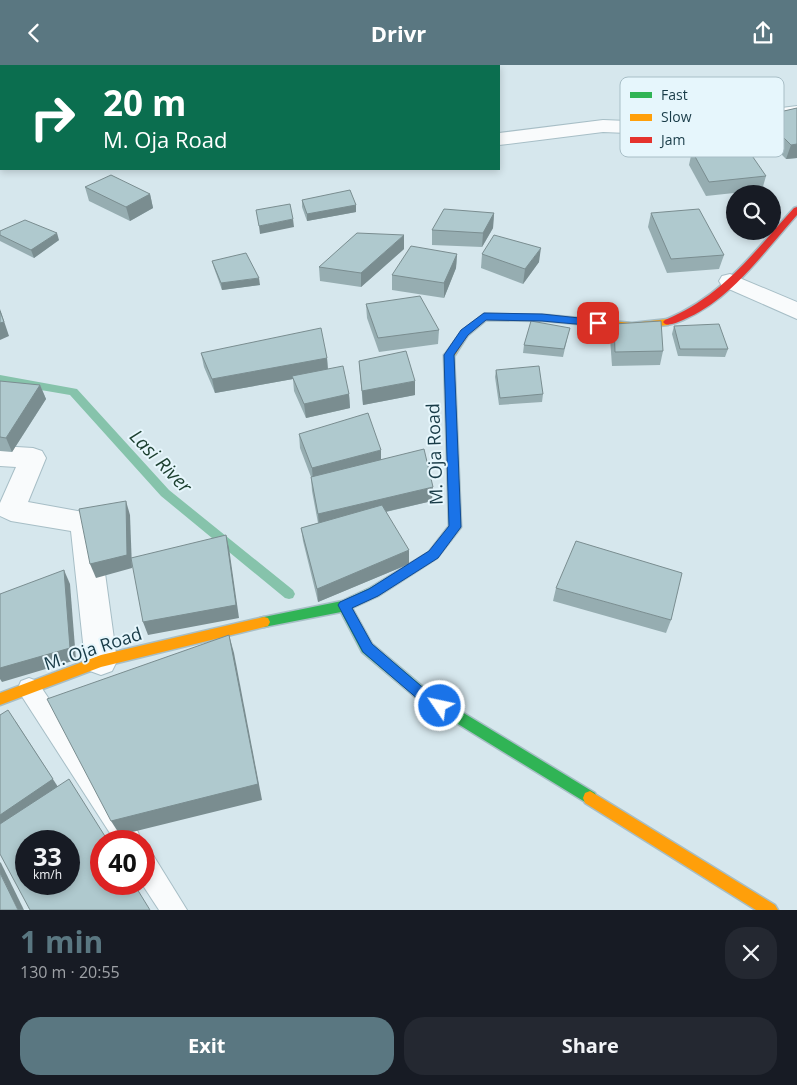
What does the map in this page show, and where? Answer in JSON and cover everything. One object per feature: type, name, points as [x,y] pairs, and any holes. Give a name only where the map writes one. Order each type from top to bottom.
[{"type":"street","points":[[784,114],[797,112]]},
{"type":"street","points":[[500,139],[603,125],[620,126]]},
{"type":"street","name":"M. Oja Road","points":[[0,699],[101,661],[238,627],[344,605],[374,592],[433,555],[455,527],[449,355],[465,333],[484,317],[542,318],[615,326],[653,326],[692,312],[730,281],[797,210]]},
{"type":"street","points":[[730,281],[797,311]]},
{"type":"street","points":[[0,456],[33,458],[11,510],[84,522],[101,661]]},
{"type":"street","points":[[344,605],[367,648],[424,696],[770,910]]},
{"type":"lane","points":[[29,688],[122,830]]},
{"type":"lane","points":[[155,881],[174,910]]},
{"type":"building","points":[[797,108],[797,144],[791,145],[784,138],[784,111]]},
{"type":"building","points":[[695,157],[753,157],[766,176],[709,182]]},
{"type":"building","points":[[111,175],[150,194],[126,207],[85,187]]},
{"type":"building","points":[[350,190],[356,205],[307,214],[302,200]]},
{"type":"building","points":[[290,204],[293,219],[259,226],[256,210]]},
{"type":"building","points":[[444,209],[494,213],[483,233],[432,230]]},
{"type":"building","points":[[699,209],[724,255],[671,259],[651,213]]},
{"type":"building","points":[[25,220],[57,233],[31,250],[0,235],[0,231]]},
{"type":"building","points":[[357,233],[404,235],[361,273],[319,267]]},
{"type":"building","points":[[494,235],[541,248],[525,269],[482,254]]},
{"type":"building","points":[[411,246],[457,254],[444,283],[392,275]]},
{"type":"building","points":[[246,253],[259,278],[221,283],[212,261]]},
{"type":"building","points":[[420,296],[439,330],[378,338],[366,304]]},
{"type":"building","points":[[0,311],[4,322],[0,323]]},
{"type":"building","points":[[531,321],[570,328],[564,349],[524,345]]},
{"type":"building","points":[[661,321],[663,351],[615,352],[614,324]]},
{"type":"building","points":[[719,324],[728,349],[680,349],[674,326]]},
{"type":"building","points":[[321,328],[327,358],[212,379],[201,353]]},
{"type":"building","points":[[406,351],[415,381],[362,391],[359,361]]},
{"type":"building","points":[[343,366],[349,394],[304,404],[292,376]]},
{"type":"building","points":[[539,366],[543,394],[500,398],[496,370]]},
{"type":"building","points":[[0,381],[40,385],[6,438],[0,437]]},
{"type":"building","points":[[368,413],[381,450],[312,468],[299,434]]},
{"type":"building","points":[[424,449],[433,487],[318,514],[311,477]]},
{"type":"building","points":[[126,501],[127,555],[90,564],[79,509]]},
{"type":"building","points":[[382,505],[409,550],[317,589],[301,528]]},
{"type":"building","points":[[226,535],[236,605],[143,622],[131,558]]},
{"type":"building","points":[[576,541],[682,573],[671,620],[556,588]]},
{"type":"building","points":[[64,570],[70,648],[0,668],[0,594]]},
{"type":"building","points":[[229,635],[258,784],[111,821],[47,699]]},
{"type":"building","points":[[8,710],[53,779],[0,815],[0,715]]},
{"type":"building","points":[[69,779],[101,830],[90,830],[90,895],[141,895],[150,910],[30,910],[22,895],[80,895],[80,830],[15,830],[15,882],[0,854],[0,824]]},
{"type":"building","points":[[0,873],[18,910],[0,910]]},
{"type":"waterway","name":"Lasi River","points":[[0,379],[73,392],[165,493],[289,594]]},
{"type":"traffic: fast","points":[[264,622],[344,606],[374,592],[433,555],[455,527],[449,355],[451,353]]},
{"type":"traffic: fast","points":[[344,606],[367,648],[424,696],[590,798]]},
{"type":"traffic: slow","points":[[451,353],[465,333],[484,317],[546,318],[632,326],[668,322]]},
{"type":"traffic: slow","points":[[0,699],[101,661],[264,622]]},
{"type":"traffic: slow","points":[[590,798],[770,910]]},
{"type":"traffic: jam","points":[[668,322],[688,314],[723,290],[754,259],[797,210]]},
{"type":"route","points":[[440,706],[424,696],[367,648],[344,605],[374,592],[433,555],[455,527],[449,355],[465,333],[484,317],[542,318],[598,323]]}]
